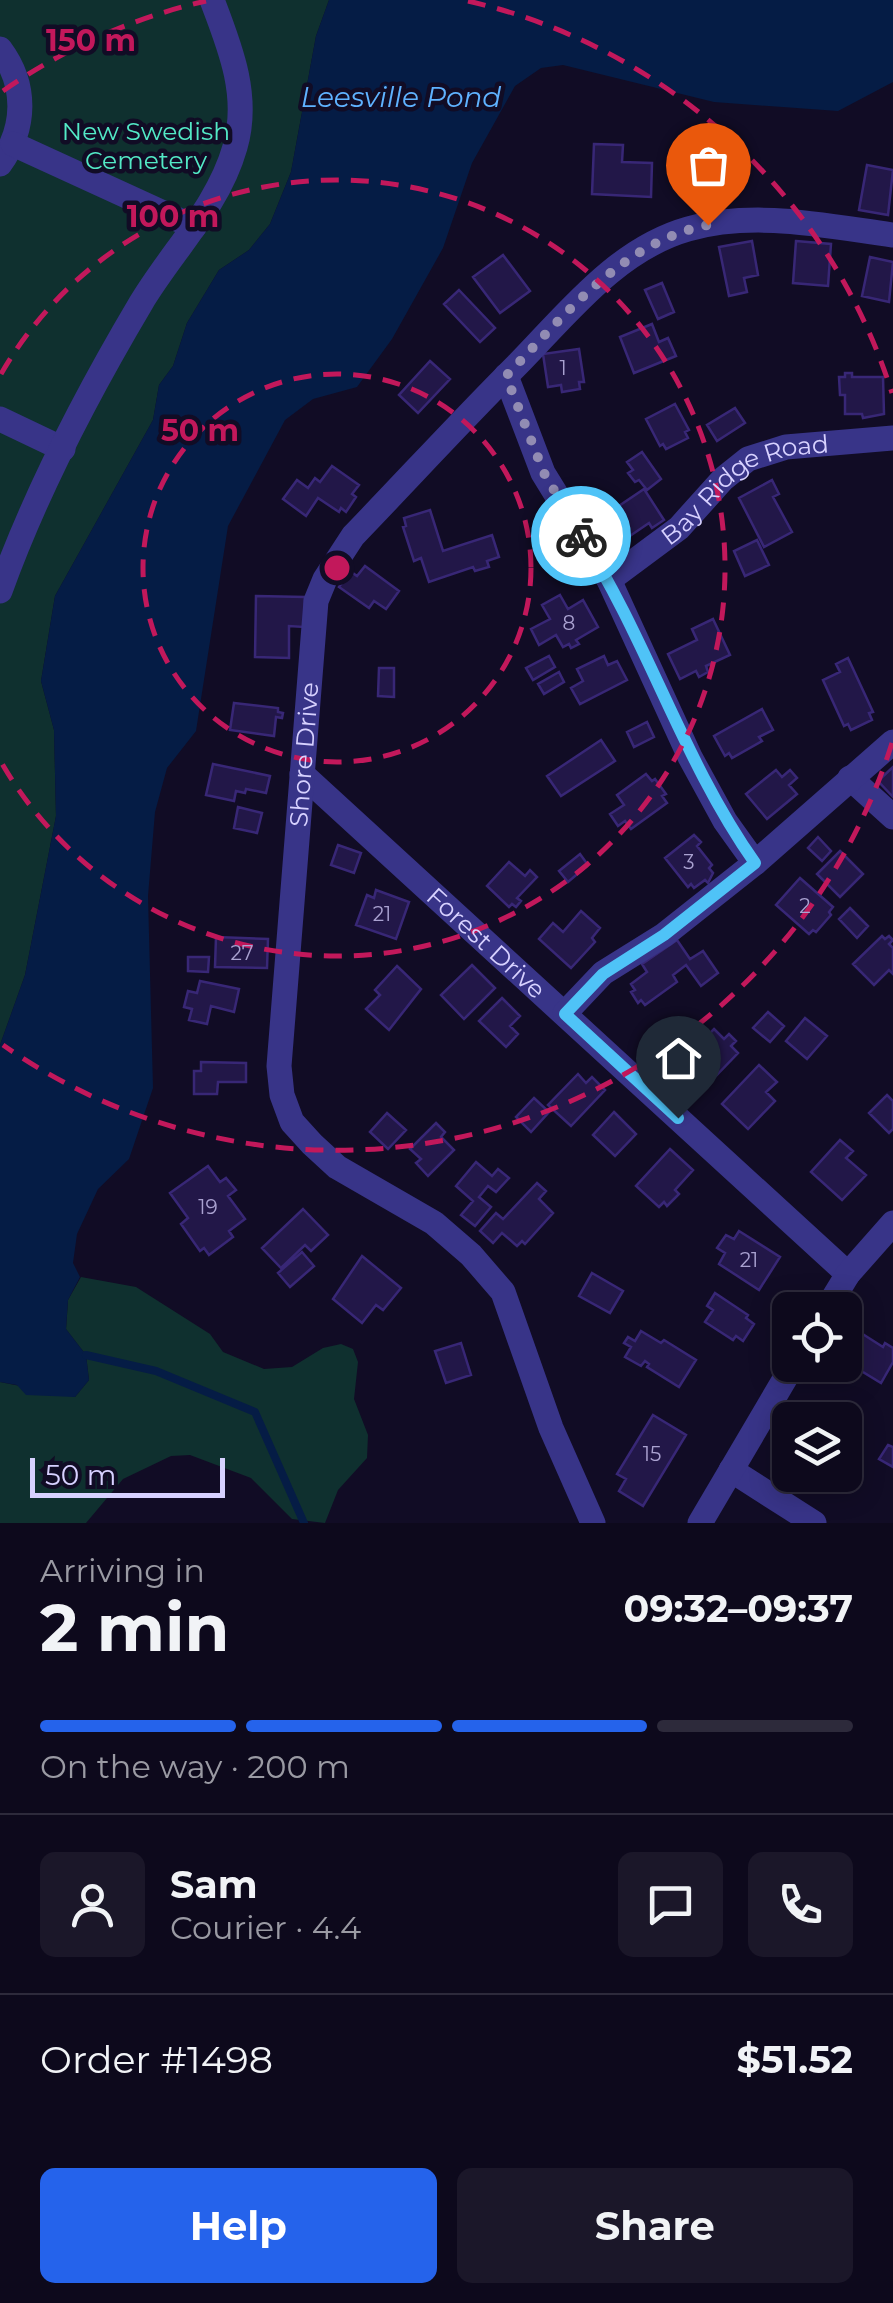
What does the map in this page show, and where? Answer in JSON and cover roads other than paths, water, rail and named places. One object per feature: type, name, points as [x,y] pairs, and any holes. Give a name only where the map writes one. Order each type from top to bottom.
[{"type":"street","points":[[0,590],[62,449],[144,299],[215,195],[236,146],[240,112],[236,62],[212,0]]},
{"type":"street","points":[[0,49],[20,94],[20,114],[6,154],[194,228]]},
{"type":"street","name":"Shore Drive","points":[[593,1523],[551,1428],[503,1292],[471,1254],[434,1224],[338,1167],[292,1122],[282,1094],[279,1066],[316,601],[325,579],[353,536],[600,280],[653,243],[688,229],[729,221],[775,220],[893,235]]},
{"type":"street","points":[[506,376],[548,482],[609,580],[690,757],[725,821],[755,863]]},
{"type":"street","points":[[0,419],[62,449]]},
{"type":"street","name":"Bay Ridge Road","points":[[609,580],[679,528],[723,479],[748,459],[786,447],[893,438]]},
{"type":"street","points":[[565,1014],[603,974],[664,935],[755,863],[893,742]]},
{"type":"street","name":"Forest Drive","points":[[302,774],[848,1274]]},
{"type":"street","points":[[850,778],[893,817]]},
{"type":"street","points":[[837,1292],[893,1222]]},
{"type":"street","points":[[700,1523],[783,1382]]},
{"type":"street","points":[[731,1470],[814,1523]]},
{"type":"water","name":"Leesville Pond","points":[[329,0],[893,0],[893,82],[838,111],[714,102],[563,65],[541,68],[515,86],[472,163],[443,248],[392,339],[357,387],[313,399],[285,420],[228,526],[196,731],[167,768],[155,812],[148,896],[153,1088],[129,1159],[98,1189],[77,1234],[73,1263],[80,1277],[68,1300],[66,1329],[86,1355],[89,1380],[75,1397],[26,1395],[17,1385],[0,1382],[0,1045],[25,975],[56,816],[54,730],[41,681],[55,596],[153,420],[159,385],[173,366],[187,323],[219,270],[249,250],[270,224],[291,172],[316,36]]},
{"type":"waterway","points":[[86,1355],[156,1371],[255,1412],[304,1523]]},
{"type":"park label","name":"New Swedish Cemetery","points":[[146,146]]}]
